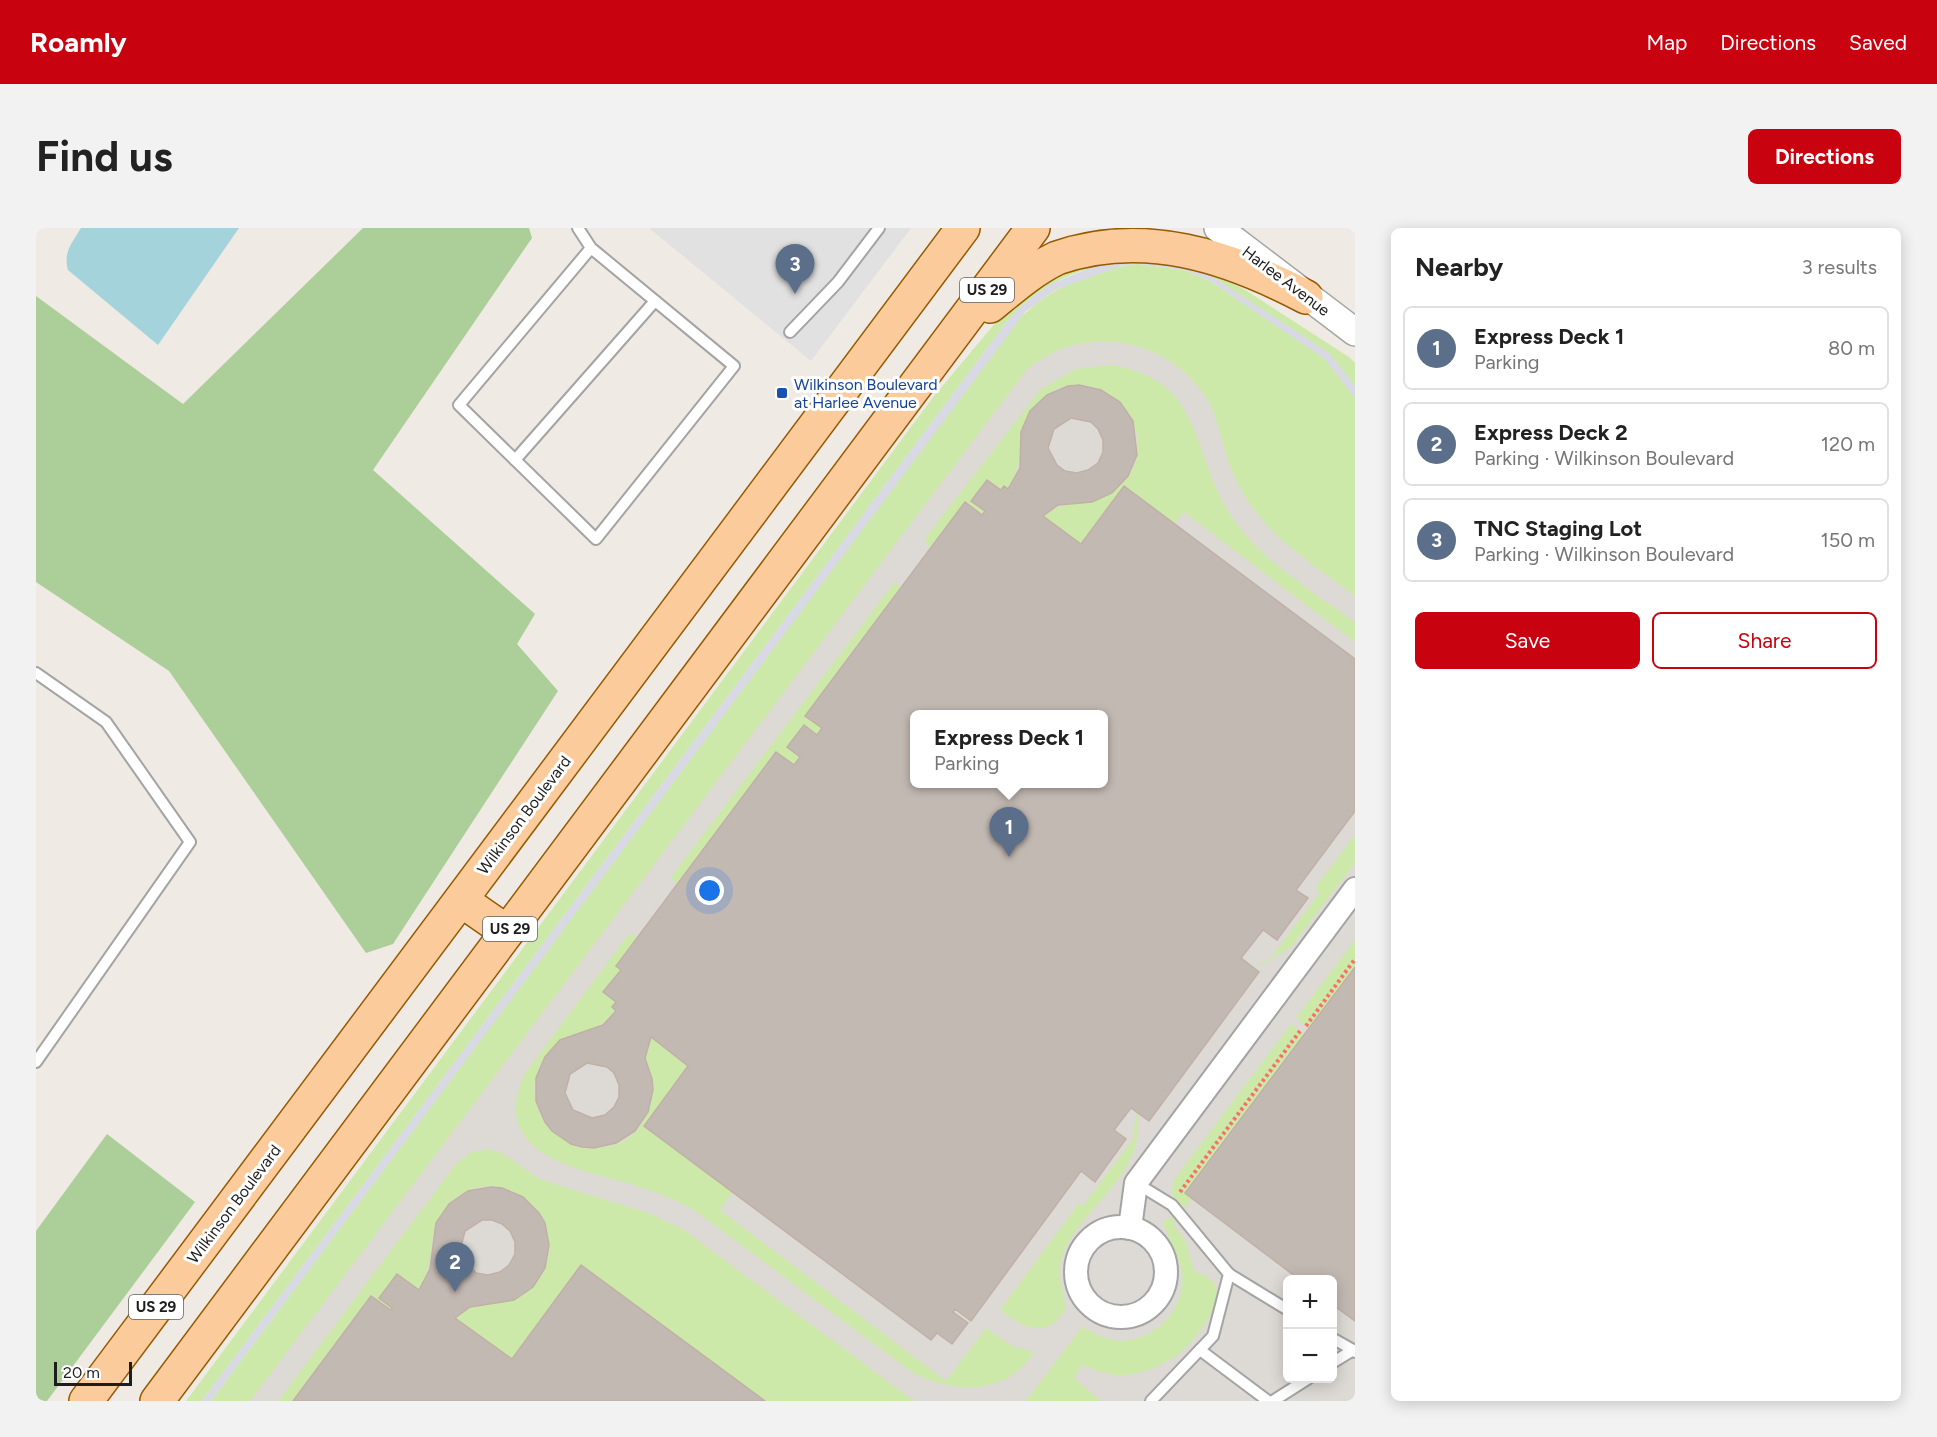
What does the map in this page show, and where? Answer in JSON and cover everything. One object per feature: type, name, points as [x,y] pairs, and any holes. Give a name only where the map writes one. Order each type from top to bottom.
[{"type":"main road","name":"Wilkinson Boulevard","points":[[86,1401],[963,228]]},
{"type":"main road","name":"US 29","points":[[157,1401],[1033,228]]},
{"type":"main road","points":[[940,352],[1020,281],[1057,258],[1087,247],[1127,240],[1159,242],[1195,249],[1245,265],[1306,297]]},
{"type":"main road","points":[[461,900],[507,932]]},
{"type":"street","name":"Harlee Avenue","points":[[1218,228],[1355,332]]},
{"type":"street","points":[[1130,1228],[1136,1183],[1355,889]]},
{"type":"lane","points":[[578,228],[591,248],[734,366],[596,539],[459,405],[591,248]]},
{"type":"lane","points":[[790,332],[838,282],[879,228]]},
{"type":"lane","points":[[515,460],[655,301]]},
{"type":"lane","points":[[36,673],[106,722],[190,842],[36,1062]]},
{"type":"lane","points":[[1136,1183],[1172,1205],[1229,1274],[1283,1308]]},
{"type":"lane","points":[[1151,1401],[1213,1336],[1229,1274]]},
{"type":"lane","points":[[1337,1341],[1354,1351]]},
{"type":"lane","points":[[1200,1350],[1268,1401]]},
{"type":"lane","points":[[1337,1360],[1354,1351]]},
{"type":"lane","points":[[1273,1401],[1301,1383]]},
{"type":"path","points":[[1306,1026],[1355,959]]},
{"type":"path","points":[[1172,1205],[1300,1031]]},
{"type":"shaded area","points":[[649,228],[911,228],[811,361]]},
{"type":"shaded area","points":[[1102,256],[1097,266],[1127,257],[1200,270],[1213,277],[1329,353],[1355,386],[1355,398],[1325,359],[1210,281],[1184,270],[1138,264],[1121,266],[1055,290],[1026,311],[211,1401],[202,1401],[1009,319],[1021,306],[1049,285],[1090,268],[1080,262]]},
{"type":"shaded area","points":[[1241,298],[1355,368],[1355,1401],[217,1401],[1004,348]]},
{"type":"green space","points":[[363,228],[529,228],[532,238],[373,470],[535,614],[517,644],[558,691],[393,944],[366,953],[169,671],[36,582],[36,296],[183,404]]},
{"type":"green space","points":[[1135,253],[1179,258],[1222,275],[1349,357],[1355,363],[1355,386],[1329,353],[1200,270],[1161,259],[1148,258],[1123,260],[1096,267],[1102,256]]},
{"type":"green space","points":[[1080,262],[1091,268],[1068,276],[1047,288],[1009,319],[202,1401],[186,1401],[934,396],[1012,303]]},
{"type":"green space","points":[[1138,264],[1184,270],[1210,281],[1326,359],[1355,398],[1355,596],[1274,533],[1252,507],[1231,468],[1211,406],[1199,388],[1167,359],[1128,344],[1085,343],[1059,350],[1028,368],[250,1401],[211,1401],[1015,324],[1040,301],[1070,283],[1104,271]]},
{"type":"green space","points":[[1111,365],[1143,374],[1166,388],[1182,406],[1223,502],[1239,527],[1279,567],[1355,623],[1355,642],[1184,512],[1174,524],[1124,487],[1081,544],[1043,516],[1062,506],[1093,500],[1112,492],[1121,485],[1135,464],[1138,442],[1132,421],[1120,403],[1102,391],[1081,385],[1059,388],[1038,402],[1025,422],[1017,468],[1008,489],[1001,490],[987,480],[971,501],[985,511],[982,515],[965,502],[930,548],[926,537],[1041,389],[1076,369]]},
{"type":"green space","points":[[894,583],[901,587],[805,715],[822,728],[817,735],[803,725],[787,747],[800,757],[794,765],[677,885],[671,877]]},
{"type":"green space","points":[[1355,835],[1355,863],[1291,947],[1265,963],[1251,966],[1270,959],[1320,892],[1315,888]]},
{"type":"green space","points":[[633,934],[638,938],[616,966],[621,970],[604,992],[616,1002],[612,1007],[616,1011],[598,1026],[558,1044],[541,1064],[534,1089],[539,1111],[552,1129],[570,1141],[592,1147],[614,1145],[633,1134],[651,1105],[652,1086],[645,1057],[651,1037],[688,1066],[733,1192],[720,1210],[946,1381],[986,1328],[1014,1347],[1034,1352],[1022,1367],[1009,1377],[993,1384],[976,1387],[941,1384],[924,1378],[909,1370],[694,1210],[650,1190],[565,1164],[544,1154],[528,1140],[518,1122],[517,1100],[526,1072],[628,935]]},
{"type":"green space","points":[[1355,940],[1355,967],[1309,1028],[1296,1018]]},
{"type":"green space","points":[[1291,1024],[1304,1034],[1185,1193],[1192,1198],[1185,1208],[1172,1195],[1173,1181]]},
{"type":"green space","points":[[1136,1111],[1138,1129],[1135,1148],[1128,1165],[1082,1223],[1063,1255],[1060,1277],[1066,1309],[1058,1319],[1042,1328],[1034,1328],[1017,1322],[1000,1310],[1079,1203],[1083,1206],[1133,1139]]},
{"type":"green space","points":[[107,1134],[195,1202],[47,1401],[36,1401],[36,1231]]},
{"type":"green space","points":[[487,1149],[504,1154],[539,1179],[651,1214],[684,1230],[914,1401],[765,1401],[582,1265],[512,1359],[455,1318],[478,1304],[509,1301],[525,1294],[533,1286],[546,1264],[549,1242],[542,1221],[529,1204],[511,1191],[490,1186],[468,1190],[448,1205],[441,1215],[433,1236],[425,1279],[419,1290],[397,1274],[379,1298],[392,1308],[391,1310],[371,1296],[293,1401],[278,1401],[456,1164],[471,1152]]},
{"type":"green space","points":[[1173,1217],[1176,1219],[1173,1224],[1186,1242],[1194,1271],[1210,1279],[1216,1287],[1215,1305],[1196,1336],[1175,1357],[1139,1373],[1115,1375],[1081,1365],[1075,1379],[1101,1401],[1026,1401],[1082,1327],[1112,1340],[1140,1338],[1152,1332],[1172,1313],[1182,1287],[1182,1273],[1163,1221]]},
{"type":"water","points":[[81,228],[239,228],[158,345],[68,270],[68,253]]},
{"type":"building","points":[[1079,385],[1101,390],[1120,402],[1133,421],[1137,455],[1128,476],[1112,493],[1092,502],[1058,505],[1043,516],[1081,544],[1124,486],[1355,659],[1355,811],[1296,890],[1308,898],[1277,940],[1263,930],[1241,958],[1259,972],[1149,1121],[1131,1108],[1114,1130],[1126,1139],[1095,1182],[1081,1171],[971,1321],[955,1309],[953,1312],[968,1323],[952,1344],[937,1333],[931,1340],[644,1126],[688,1066],[651,1037],[645,1058],[653,1090],[648,1112],[635,1131],[616,1143],[594,1148],[582,1147],[571,1144],[552,1131],[545,1122],[536,1101],[536,1078],[545,1057],[560,1040],[603,1025],[616,1011],[612,1007],[616,1002],[603,992],[621,970],[616,966],[776,752],[794,765],[800,757],[787,747],[804,725],[817,735],[822,728],[805,716],[965,502],[982,515],[985,511],[971,501],[987,480],[1001,490],[1004,486],[1008,489],[1020,468],[1021,432],[1030,411],[1047,395],[1068,386]],"holes":[[[1071,418],[1091,422],[1098,429],[1103,440],[1103,452],[1098,463],[1088,470],[1077,473],[1065,471],[1057,465],[1048,448],[1054,429]],[[587,1063],[607,1067],[614,1073],[619,1085],[619,1097],[614,1107],[605,1115],[592,1118],[573,1110],[565,1093],[570,1074]]]},
{"type":"building","points":[[1355,967],[1355,1321],[1337,1308],[1337,1275],[1293,1275],[1185,1193]]},
{"type":"building","points":[[491,1187],[502,1188],[523,1197],[539,1213],[545,1223],[549,1245],[545,1268],[533,1287],[514,1300],[470,1307],[455,1318],[512,1359],[581,1265],[765,1401],[293,1401],[371,1296],[391,1310],[392,1308],[379,1298],[397,1274],[419,1290],[430,1269],[436,1223],[449,1204],[468,1191]],"holes":[[[482,1220],[492,1220],[502,1224],[510,1231],[515,1242],[515,1254],[509,1265],[500,1272],[488,1275],[476,1273],[463,1259],[460,1250],[465,1231]]]},
{"type":"place","name":"TNC Staging Lot","points":[[795,294]]},
{"type":"place","name":"Wilkinson Boulevard at Harlee Avenue","points":[[782,393]]},
{"type":"place","name":"Express Deck 1","points":[[1009,857]]},
{"type":"place","name":"Express Deck 2","points":[[455,1292]]}]
